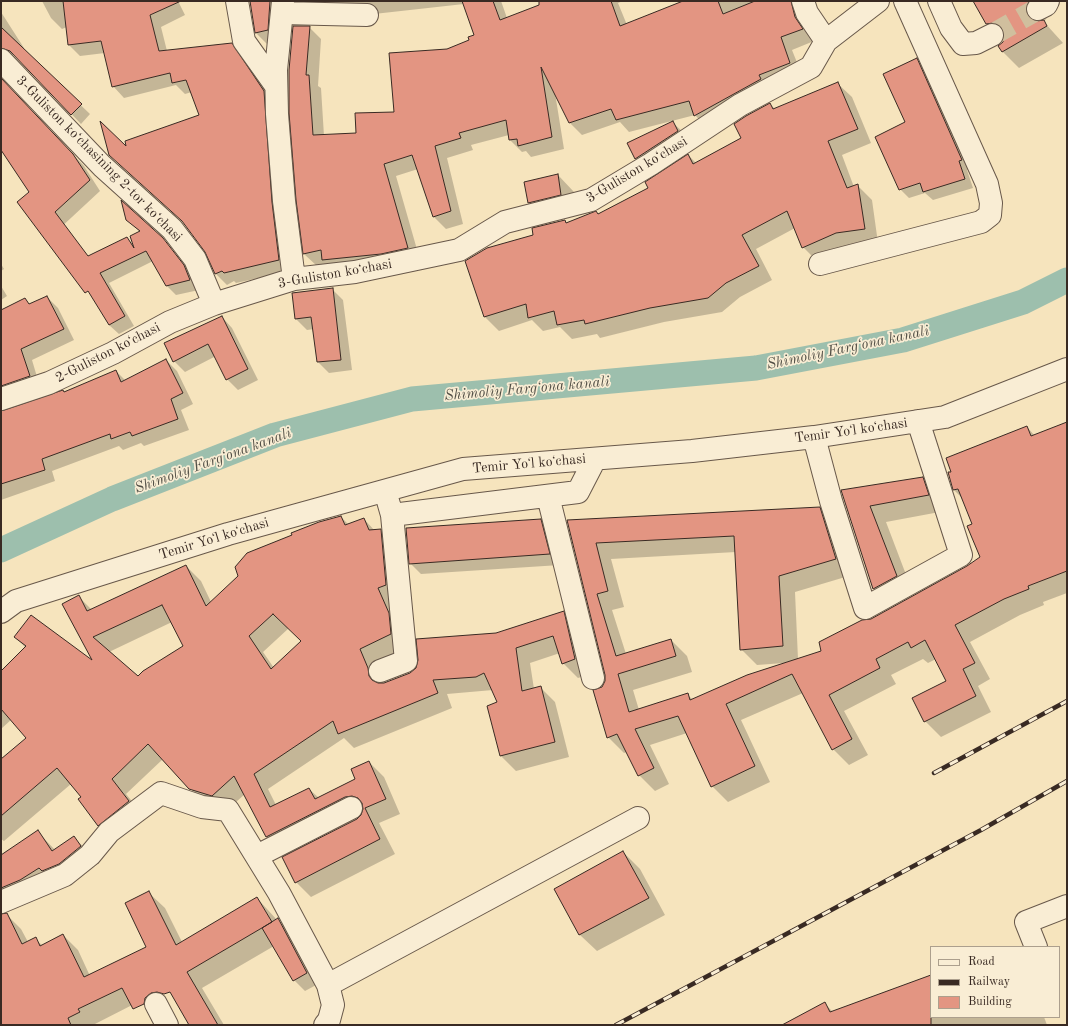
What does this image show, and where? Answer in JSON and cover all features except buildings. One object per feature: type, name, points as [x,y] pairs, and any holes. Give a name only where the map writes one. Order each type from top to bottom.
[{"type":"street","points":[[237,1],[244,41],[276,86]]},
{"type":"street","points":[[803,1],[807,14],[826,41],[878,1]]},
{"type":"street","points":[[820,264],[981,222],[990,215],[991,203],[986,184],[905,1]]},
{"type":"street","points":[[943,3],[951,28],[963,44],[976,43],[992,35]]},
{"type":"street","points":[[294,279],[284,201],[276,86],[276,70],[282,7],[367,16]]},
{"type":"street","name":"3-Guliston koʻchasi","points":[[214,304],[294,279],[355,272],[459,250],[505,222],[590,200],[651,164],[740,105],[811,67],[826,41]]},
{"type":"street","name":"3-Guliston koʻchasining 2-tor koʻchasi","points":[[1,60],[102,166],[172,229],[195,259],[214,304]]},
{"type":"street","name":"2-Guliston koʻchasi","points":[[1,399],[49,383],[113,353],[170,322],[214,304]]},
{"type":"street","name":"Temir Yoʻl koʻchasi","points":[[1,612],[16,601],[95,575],[228,534],[463,469],[692,451],[814,437],[918,422],[945,417],[1067,369]]},
{"type":"street","points":[[814,437],[831,501],[865,608],[961,555],[918,422]]},
{"type":"street","points":[[392,515],[578,492],[595,459]]},
{"type":"street","points":[[380,671],[406,661],[392,515],[386,491]]},
{"type":"street","points":[[548,496],[593,678]]},
{"type":"street","points":[[1,902],[65,875],[90,855],[109,832],[161,793],[202,808],[228,810],[257,856],[328,985],[333,1005],[329,1020],[325,1025]]},
{"type":"street","points":[[257,856],[351,808]]},
{"type":"street","points":[[328,985],[638,818]]},
{"type":"street","points":[[1036,946],[1026,922],[1067,906]]},
{"type":"street","points":[[156,1004],[167,1025]]},
{"type":"waterway","name":"Shimoliy Fargʻona kanali","points":[[1,550],[112,499],[275,435],[412,399],[756,368],[903,340],[1023,302],[1067,280]]},
{"type":"tunnel","points":[[992,35],[1038,9]]},
{"type":"railway","points":[[934,773],[1067,701]]},
{"type":"railway","points":[[616,1025],[981,830],[1067,781]]}]
